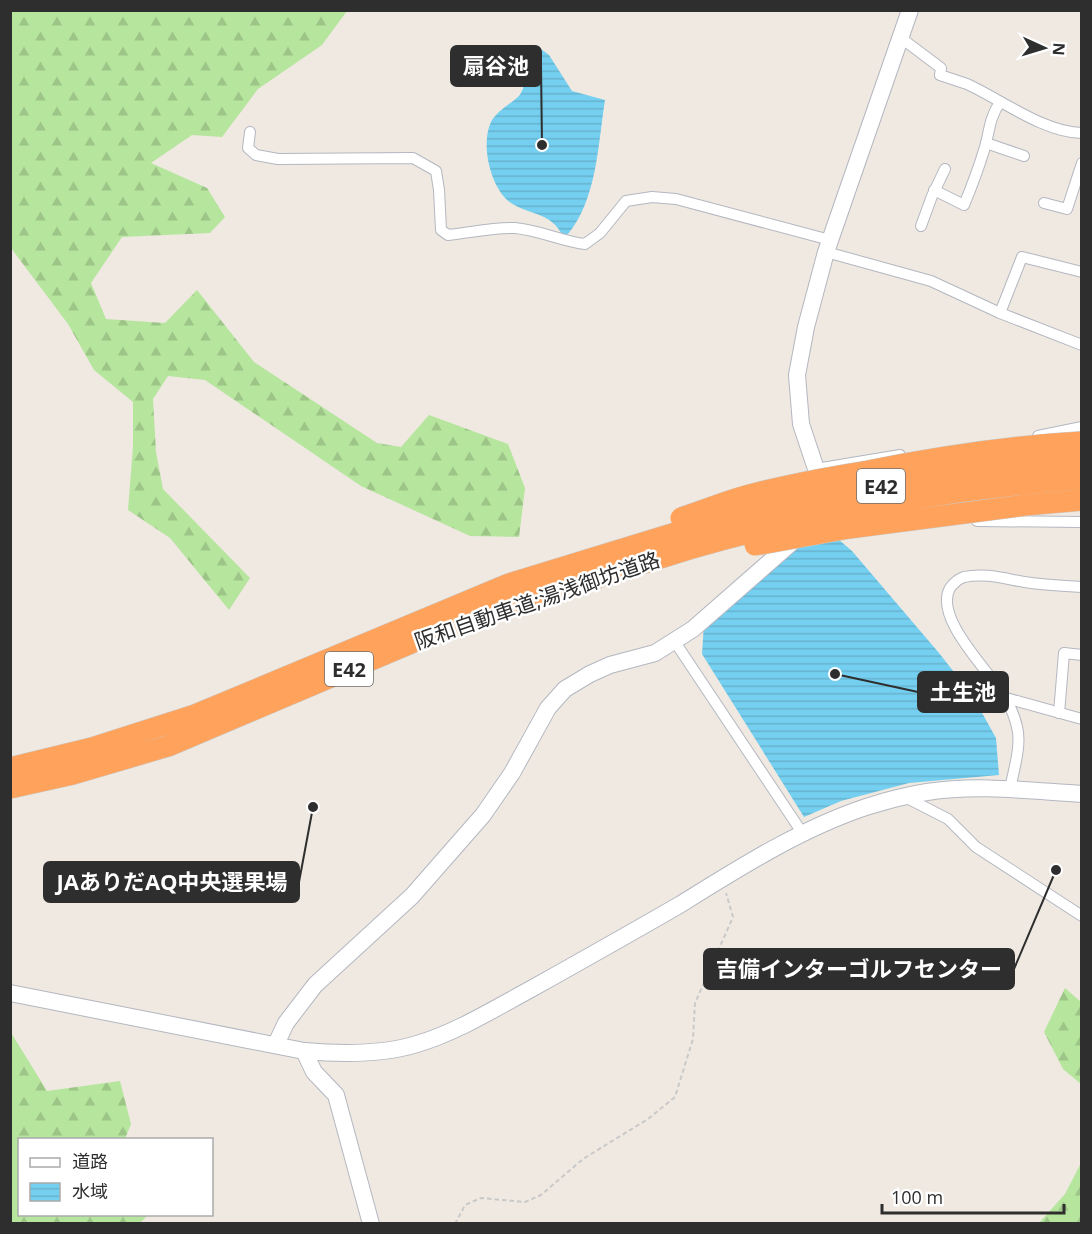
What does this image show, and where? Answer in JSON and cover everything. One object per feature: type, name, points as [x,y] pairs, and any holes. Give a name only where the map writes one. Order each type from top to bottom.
[{"type":"highway","points":[[687,539],[744,497],[801,483],[942,458],[1082,442]]},
{"type":"highway","name":"阪和自動車道;湯浅御坊道路","points":[[10,788],[73,774],[168,746],[411,643],[687,539],[804,501],[894,484],[1082,459]]},
{"type":"highway","name":"阪和自動車道;湯浅御坊道路","points":[[10,768],[92,748],[195,715],[509,584],[687,539],[782,525],[892,503],[1038,482],[1082,479]]},
{"type":"highway","points":[[687,539],[771,541],[849,528],[1082,500]]},
{"type":"street","points":[[276,1044],[286,1023],[315,985],[412,896],[483,815],[512,773],[549,708],[565,689],[610,665],[655,653],[675,642],[796,540],[813,515],[818,498],[816,469],[801,424],[797,375],[806,327],[828,246],[910,10]]},
{"type":"street","points":[[901,38],[941,68],[940,75],[968,85],[1051,127],[1072,133],[1082,133]]},
{"type":"street","points":[[934,190],[964,205],[977,175],[991,116],[1000,102]]},
{"type":"street","points":[[250,132],[248,148],[256,155],[278,159],[413,158],[436,171],[441,230],[448,235],[514,228],[541,233],[567,242],[585,244],[600,233],[626,201],[652,197],[676,200],[828,246],[931,281],[1000,313],[1082,345]]},
{"type":"street","points":[[986,143],[1024,156]]},
{"type":"street","points":[[1044,202],[1067,209],[1082,163]]},
{"type":"street","points":[[921,226],[934,190],[945,169]]},
{"type":"street","points":[[1000,313],[1022,257],[1082,272]]},
{"type":"street","points":[[816,469],[861,460],[1082,427]]},
{"type":"street","points":[[861,460],[886,530],[984,520],[1082,522]]},
{"type":"street","points":[[1010,790],[1019,737],[1017,725],[1006,698],[960,636],[947,610],[946,602],[952,585],[962,578],[990,576],[1031,583],[1082,587]]},
{"type":"street","points":[[675,642],[803,834]]},
{"type":"street","points":[[1059,713],[1064,653],[1082,655]]},
{"type":"street","points":[[1006,698],[1082,719]]},
{"type":"street","points":[[10,993],[304,1051],[369,1052],[415,1045],[464,1026],[803,834],[866,808],[928,792],[952,790],[1082,794]]},
{"type":"street","points":[[905,797],[948,819],[976,846],[1082,916]]},
{"type":"street","points":[[304,1051],[314,1072],[336,1095],[371,1224]]},
{"type":"path","points":[[455,1224],[465,1205],[481,1198],[525,1202],[541,1195],[583,1159],[648,1119],[675,1097],[693,1039],[696,1003],[733,917],[722,879]]},
{"type":"green space","points":[[10,11],[347,11],[322,45],[258,89],[222,137],[192,135],[151,163],[207,188],[225,217],[210,233],[122,237],[91,283],[106,319],[165,323],[197,290],[254,362],[377,443],[401,447],[429,415],[508,444],[525,488],[519,537],[470,536],[361,486],[205,380],[168,376],[153,399],[156,452],[163,489],[250,578],[229,610],[170,538],[128,510],[133,446],[133,402],[94,370],[68,324],[11,248]]},
{"type":"green space","points":[[1065,988],[1081,1002],[1081,1084],[1063,1069],[1044,1032]]},
{"type":"green space","points":[[10,1031],[47,1091],[120,1081],[131,1124],[125,1138],[18,1138],[18,1216],[147,1216],[140,1223],[11,1223]]},
{"type":"green space","points":[[1081,1163],[1081,1223],[1039,1223],[1065,1194]]},
{"type":"water","points":[[541,49],[549,55],[572,91],[605,100],[591,188],[578,220],[568,234],[562,234],[549,220],[511,203],[498,188],[487,154],[491,122],[522,92],[530,60]]},
{"type":"water","points":[[824,527],[852,551],[972,695],[996,738],[999,775],[909,783],[841,801],[804,817],[702,654],[704,623]]},
{"type":"place","name":"扇谷池","points":[[542,145]]},
{"type":"place","name":"土生池","points":[[835,674]]},
{"type":"place","name":"JAありだAQ中央選果場","points":[[313,807]]},
{"type":"place","name":"吉備インターゴルフセンター","points":[[1056,870]]}]
